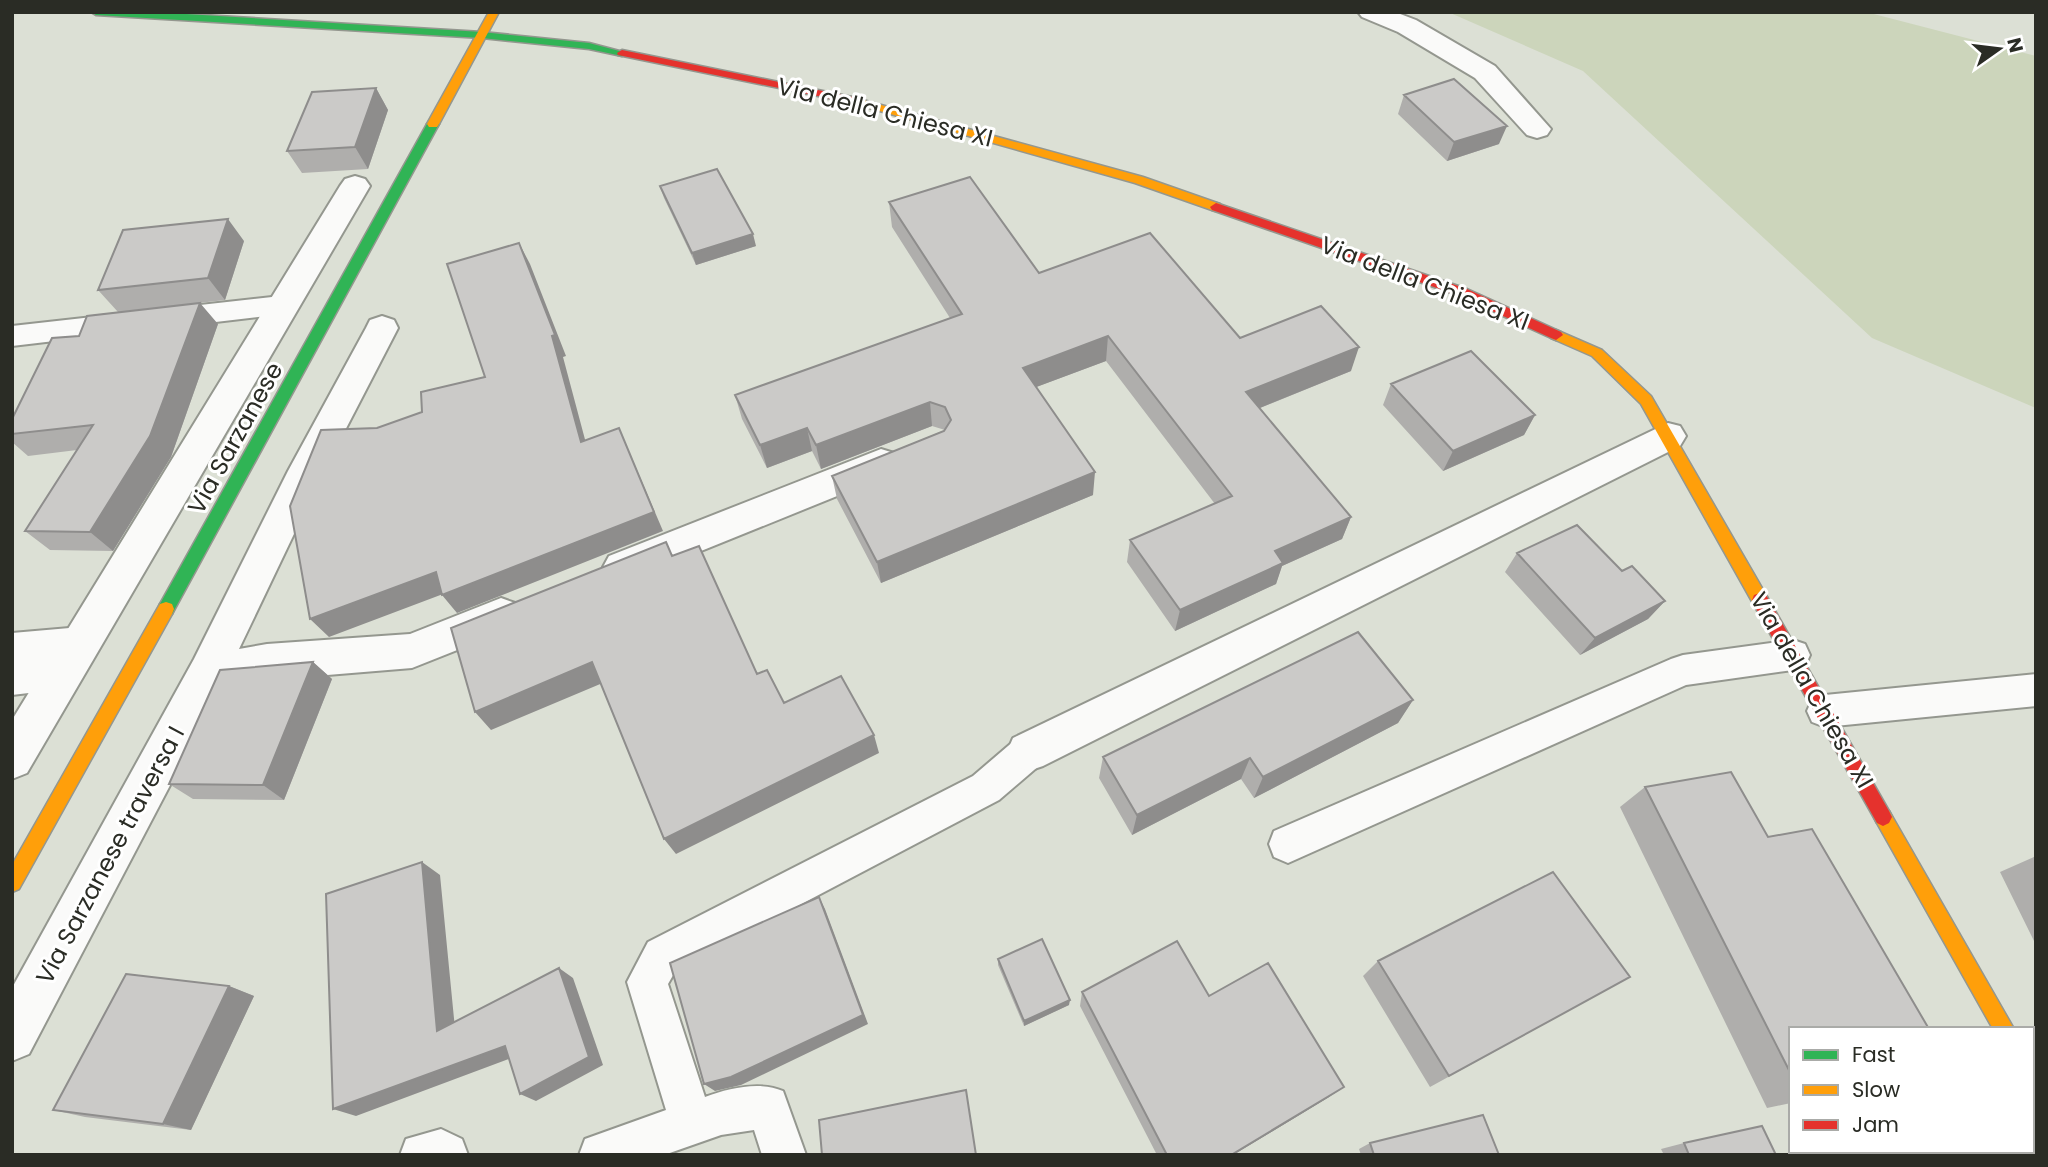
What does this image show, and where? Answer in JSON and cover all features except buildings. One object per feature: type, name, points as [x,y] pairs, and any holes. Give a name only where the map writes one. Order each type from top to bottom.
[{"type":"street","name":"Via della Chiesa XI","points":[[96,12],[482,35],[589,46],[876,105],[1139,180],[1462,292],[1597,353],[1646,400],[1668,436],[2003,1027]]},
{"type":"street","name":"Via Sarzanese","points":[[12,883],[261,440],[494,12]]},
{"type":"street","points":[[1371,12],[1407,26],[1485,72],[1537,128]]},
{"type":"street","points":[[12,759],[355,186]]},
{"type":"street","name":"Via Sarzanese traversa I","points":[[12,1037],[208,672],[306,471],[382,328]]},
{"type":"street","points":[[1028,752],[1668,436]]},
{"type":"street","points":[[590,580],[920,447]]},
{"type":"street","points":[[208,672],[267,662],[412,651],[539,600]]},
{"type":"lane","points":[[12,336],[281,306]]},
{"type":"lane","points":[[12,648],[81,642]]},
{"type":"lane","points":[[1288,844],[1683,670],[1793,655]]},
{"type":"lane","points":[[12,679],[62,674]]},
{"type":"lane","points":[[1825,711],[2036,690]]},
{"type":"lane","points":[[692,1123],[647,982],[662,956],[985,789],[1028,752]]},
{"type":"lane","points":[[601,1155],[722,1113],[768,1106],[784,1155]]},
{"type":"lane","points":[[422,1155],[441,1151],[446,1155]]},
{"type":"green space","points":[[1448,12],[1866,12],[2036,56],[2036,408],[1872,338],[1583,71]]},
{"type":"traffic: fast","points":[[96,12],[482,35],[589,46],[622,53]]},
{"type":"traffic: fast","points":[[166,609],[433,124]]},
{"type":"traffic: slow","points":[[433,124],[494,12]]},
{"type":"traffic: slow","points":[[852,100],[1139,180],[1216,207]]},
{"type":"traffic: slow","points":[[1556,335],[1597,353],[1646,400],[1760,600]]},
{"type":"traffic: slow","points":[[12,883],[166,609]]},
{"type":"traffic: slow","points":[[1883,817],[2003,1027]]},
{"type":"traffic: jam","points":[[622,53],[852,100]]},
{"type":"traffic: jam","points":[[1216,207],[1462,292],[1556,335]]},
{"type":"traffic: jam","points":[[1760,600],[1883,817]]}]
